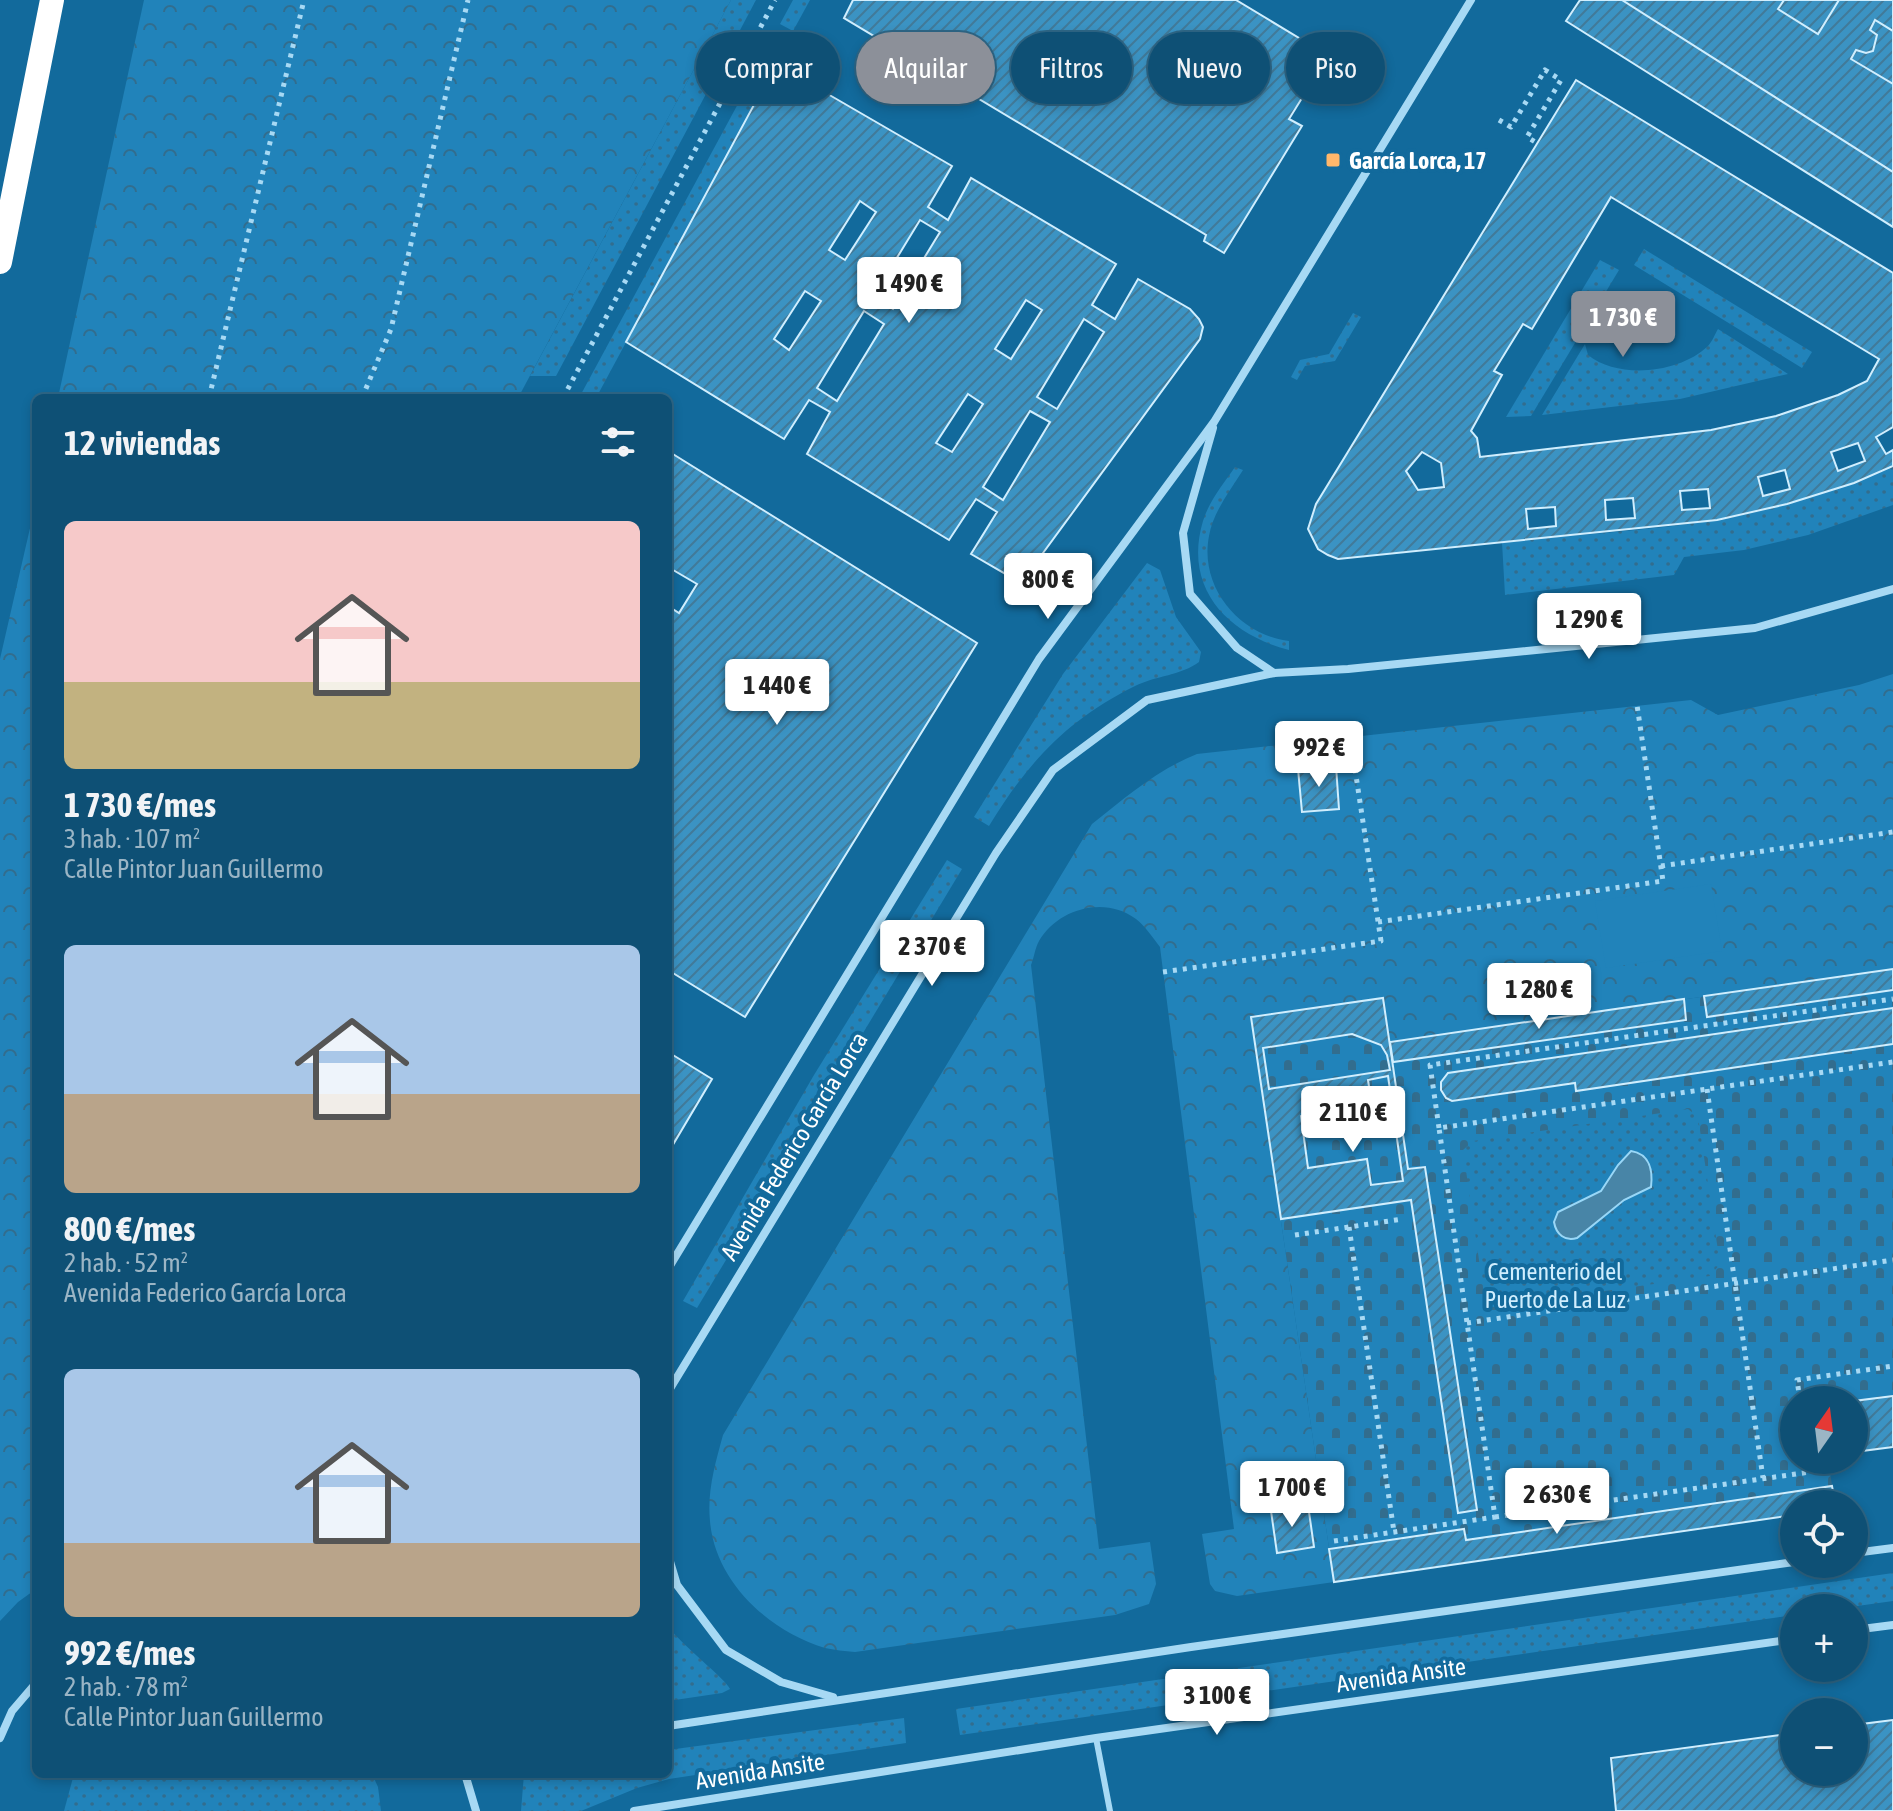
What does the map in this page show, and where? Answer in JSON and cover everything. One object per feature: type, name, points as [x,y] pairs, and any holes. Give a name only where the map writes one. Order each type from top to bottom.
[{"type":"highway","points":[[0,223],[52,0]]},
{"type":"highway","points":[[0,262],[39,59]]},
{"type":"street","name":"Avenida Federico García Lorca","points":[[672,1262],[1039,659],[1214,422],[1471,0]]},
{"type":"street","name":"Avenida Federico García Lorca","points":[[1214,422],[1183,533],[1190,594],[1237,648],[1274,673]]},
{"type":"street","points":[[1274,673],[1348,669],[1755,628],[1893,589]]},
{"type":"street","name":"Avenida Federico García Lorca","points":[[672,1385],[996,853],[1053,770],[1147,700],[1274,673]]},
{"type":"street","points":[[1868,1551],[1893,1548]]},
{"type":"street","points":[[672,1725],[1780,1564]]},
{"type":"street","points":[[672,1568],[677,1585],[726,1650],[781,1682],[837,1699]]},
{"type":"street","points":[[1868,1628],[1893,1625]]},
{"type":"street","name":"Avenida Ansite","points":[[634,1811],[1096,1738],[1780,1641]]},
{"type":"street","points":[[0,1738],[12,1711],[32,1688]]},
{"type":"street","points":[[466,1778],[476,1811]]},
{"type":"lane","points":[[1096,1738],[1110,1811]]},
{"type":"path","points":[[210,394],[304,0]]},
{"type":"path","points":[[364,394],[391,329],[468,0]]},
{"type":"path","points":[[565,394],[775,0]]},
{"type":"path","points":[[1499,120],[1511,127],[1545,70],[1561,80],[1527,137],[1537,143]]},
{"type":"path","points":[[1378,922],[1663,881],[1637,705]]},
{"type":"path","points":[[1163,972],[1381,941],[1350,736]]},
{"type":"path","points":[[1661,866],[1893,832]]},
{"type":"path","points":[[1495,1517],[1430,1065],[1893,999]]},
{"type":"path","points":[[1439,1128],[1893,1062]]},
{"type":"path","points":[[1707,1089],[1763,1478]]},
{"type":"path","points":[[1295,1235],[1403,1219]]},
{"type":"path","points":[[1349,1227],[1394,1532]]},
{"type":"path","points":[[1467,1323],[1893,1260]]},
{"type":"path","points":[[1798,1386],[1797,1380],[1893,1366]]},
{"type":"path","points":[[1334,1541],[1794,1474]]},
{"type":"green space","points":[[144,0],[731,0],[714,32],[696,32],[696,65],[520,394],[59,394]]},
{"type":"green space","points":[[731,0],[756,0],[739,32],[714,32]]},
{"type":"green space","points":[[793,0],[810,0],[793,31],[780,24]]},
{"type":"green space","points":[[696,65],[696,104],[701,104],[556,376],[530,376]]},
{"type":"green space","points":[[738,104],[754,104],[598,394],[581,394]]},
{"type":"green space","points":[[1644,249],[1812,352],[1802,368],[1634,265]]},
{"type":"green space","points":[[1600,260],[1619,270],[1531,416],[1506,417]]},
{"type":"green space","points":[[1353,313],[1361,317],[1335,361],[1305,366],[1297,380],[1291,377],[1300,360],[1329,354]]},
{"type":"green space","points":[[1718,329],[1788,374],[1680,399],[1542,415],[1585,344],[1588,355],[1601,363],[1616,368],[1649,370],[1682,362],[1696,355],[1709,344]]},
{"type":"green space","points":[[1893,466],[1893,505],[1808,535],[1744,550],[1684,557],[1674,575],[1505,595],[1502,542],[1663,527],[1739,516],[1806,498]]},
{"type":"green space","points":[[1235,467],[1243,470],[1211,527],[1210,573],[1226,605],[1239,619],[1271,637],[1289,641],[1289,650],[1247,633],[1229,620],[1215,605],[1199,567],[1198,545],[1203,521],[1213,499]]},
{"type":"green space","points":[[32,519],[32,1592],[0,1621],[0,659]]},
{"type":"green space","points":[[1147,563],[1160,570],[1176,617],[1201,652],[1199,662],[1185,670],[1135,686],[1089,713],[1034,763],[989,826],[974,817],[1063,674]]},
{"type":"green space","points":[[1893,674],[1893,969],[1390,1042],[1382,998],[1251,1017],[1334,1582],[1237,1596],[1215,1591],[1210,1584],[1202,1534],[1234,1529],[1160,947],[1136,919],[1124,912],[1096,907],[1069,914],[1057,921],[1039,941],[1031,965],[1099,1549],[1150,1542],[1156,1584],[1149,1604],[1115,1615],[855,1652],[825,1648],[784,1630],[748,1601],[734,1584],[714,1543],[709,1510],[723,1435],[1092,824],[1117,804],[1155,776],[1197,754],[1691,700],[1718,715],[1859,685]]},
{"type":"green space","points":[[947,860],[962,869],[697,1308],[683,1301],[814,1075]]},
{"type":"green space","points":[[1711,884],[1722,951],[1606,968],[1595,901]]},
{"type":"green space","name":"Cementerio del Puerto de La Luz","points":[[1893,969],[1893,1447],[1868,1450],[1868,1386],[1780,1386],[1780,1474],[1830,1474],[1833,1490],[1780,1490],[1780,1517],[1334,1582],[1251,1017],[1383,998],[1390,1042]]},
{"type":"green space","points":[[1688,1109],[1698,1117],[1720,1264],[1710,1276],[1486,1308],[1463,1150],[1473,1141]]},
{"type":"green space","points":[[1893,1573],[1893,1601],[1868,1604],[1868,1594],[1780,1594],[1780,1617],[960,1735],[956,1709]]},
{"type":"green space","points":[[672,1631],[730,1689],[672,1700]]},
{"type":"green space","points":[[904,1718],[906,1743],[669,1779],[637,1788],[581,1811],[521,1811],[524,1778],[672,1778],[672,1749]]},
{"type":"green space","points":[[73,1778],[374,1778],[381,1811],[64,1811]]},
{"type":"shaded area","points":[[1631,1151],[1649,1164],[1651,1187],[1624,1200],[1577,1238],[1562,1236],[1554,1222],[1558,1212],[1601,1191]]},
{"type":"building","points":[[853,0],[1236,0],[1289,32],[1286,32],[1286,104],[1298,104],[1289,119],[1302,126],[1224,253],[1204,241],[1206,235],[987,104],[995,104],[995,32],[867,32],[844,18]]},
{"type":"building","points":[[1580,0],[1893,0],[1893,227],[1566,21]]},
{"type":"building","points":[[1622,0],[1784,0],[1778,9],[1818,34],[1839,0],[1893,0],[1893,31],[1875,20],[1870,30],[1877,35],[1873,51],[1866,53],[1856,50],[1851,59],[1893,84],[1893,172]]},
{"type":"building","points":[[1576,80],[1893,273],[1893,427],[1876,437],[1886,454],[1893,450],[1893,466],[1854,483],[1787,504],[1717,520],[1338,559],[1318,549],[1308,529],[1316,504]],"holes":[[[1611,197],[1879,359],[1867,381],[1838,395],[1776,416],[1711,430],[1480,457],[1477,438],[1471,431],[1502,375],[1494,371],[1523,324],[1532,329]],[[1858,443],[1865,461],[1838,471],[1831,452]],[[1422,452],[1441,463],[1444,487],[1418,490],[1406,471]],[[1785,470],[1790,489],[1763,496],[1758,477]],[[1708,489],[1710,508],[1682,510],[1680,491]],[[1633,498],[1635,518],[1606,520],[1605,500]],[[1555,507],[1556,526],[1528,529],[1526,509]]]},
{"type":"building","points":[[840,101],[952,166],[928,207],[948,220],[971,178],[1116,264],[1092,305],[1115,319],[1138,279],[1190,309],[1203,327],[1200,339],[1021,583],[971,554],[997,512],[976,499],[949,540],[807,454],[830,412],[809,400],[784,439],[626,342],[754,104],[840,104]],"holes":[[[860,201],[876,212],[845,260],[829,250]],[[920,220],[940,232],[893,309],[873,297]],[[805,291],[821,301],[789,350],[774,339]],[[1026,300],[1042,310],[1011,359],[995,349]],[[864,311],[884,324],[837,401],[817,388]],[[1084,319],[1104,332],[1057,409],[1037,397]],[[968,394],[983,404],[952,452],[936,443]],[[1030,411],[1050,422],[1003,500],[983,487]]]},
{"type":"building","points":[[672,453],[977,643],[745,1017],[672,972],[672,609],[679,613],[697,584],[672,569]]},
{"type":"building","points":[[1336,766],[1339,809],[1302,812],[1298,769]]},
{"type":"building","points":[[1893,969],[1893,990],[1707,1017],[1704,996]]},
{"type":"building","points":[[1383,998],[1408,1169],[1425,1167],[1477,1510],[1458,1513],[1411,1200],[1281,1219],[1251,1017]],"holes":[[[1352,1034],[1381,1045],[1390,1070],[1269,1089],[1263,1048]],[[1388,1076],[1403,1181],[1371,1185],[1367,1159],[1308,1168],[1301,1116],[1372,1106],[1368,1080]]]},
{"type":"building","points":[[1684,999],[1686,1020],[1393,1062],[1390,1042]]},
{"type":"building","points":[[1893,1008],[1893,1044],[1576,1091],[1575,1083],[1452,1101],[1441,1090],[1441,1082],[1448,1073]]},
{"type":"building","points":[[672,1054],[712,1079],[672,1146]]},
{"type":"building","points":[[1893,1396],[1893,1447],[1868,1450],[1868,1399]]},
{"type":"building","points":[[1832,1486],[1833,1490],[1805,1490]]},
{"type":"building","points":[[1780,1494],[1780,1517],[1334,1582],[1329,1549],[1464,1529],[1466,1540]]},
{"type":"building","points":[[1308,1505],[1314,1547],[1277,1553],[1271,1511]]},
{"type":"building","points":[[1893,1720],[1893,1811],[1616,1811],[1611,1758],[1780,1735],[1780,1786],[1868,1786],[1868,1723]]},
{"type":"place","name":"García Lorca, 17","points":[[1333,160]]}]
